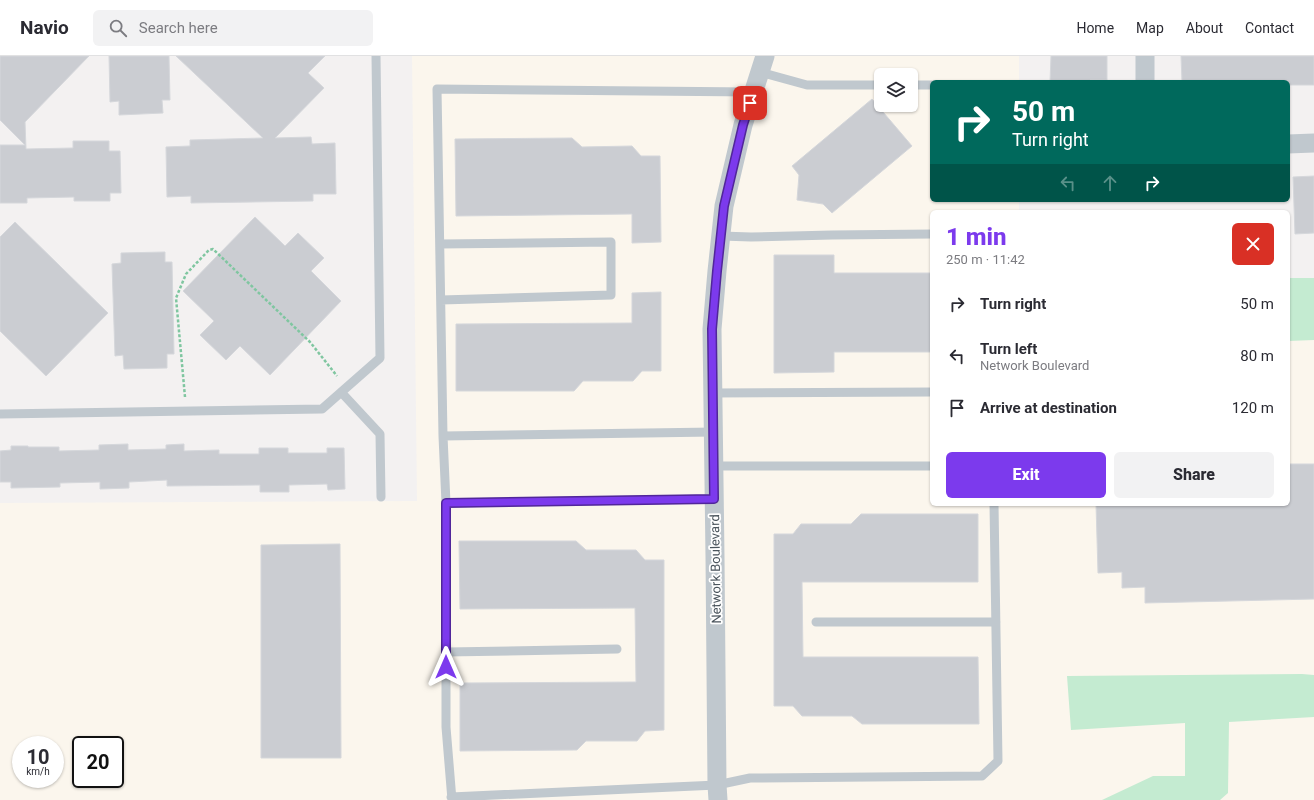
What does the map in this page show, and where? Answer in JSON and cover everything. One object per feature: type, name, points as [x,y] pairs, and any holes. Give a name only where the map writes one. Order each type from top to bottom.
[{"type":"street","points":[[1145,56],[1145,80]]},
{"type":"street","name":"Network Boulevard","points":[[718,792],[712,329],[724,206],[743,125],[762,64]]},
{"type":"street","points":[[1290,144],[1314,143]]},
{"type":"lane","points":[[0,414],[322,409],[380,358],[376,56]]},
{"type":"lane","points":[[762,64],[807,84],[874,84]]},
{"type":"lane","points":[[918,84],[930,84]]},
{"type":"lane","points":[[753,92],[437,89],[443,436],[446,503],[446,727],[452,799],[718,792],[750,778],[982,776],[998,761],[994,506]]},
{"type":"lane","points":[[721,236],[751,237],[930,234]]},
{"type":"lane","points":[[440,244],[611,242],[611,295],[441,300]]},
{"type":"lane","points":[[344,390],[380,434],[381,497]]},
{"type":"lane","points":[[713,393],[930,392]]},
{"type":"lane","points":[[443,436],[714,432]]},
{"type":"lane","points":[[714,466],[930,466]]},
{"type":"lane","points":[[446,503],[714,499]]},
{"type":"lane","points":[[816,622],[996,622]]},
{"type":"lane","points":[[446,652],[617,649]]},
{"type":"path","points":[[186,411],[176,298],[186,274],[209,250],[213,249],[310,342],[344,390]]},
{"type":"shaded area","points":[[412,56],[1019,56],[1019,80],[930,80],[930,202],[1019,202],[1019,210],[930,210],[930,506],[1290,506],[1290,278],[1314,278],[1314,800],[0,800],[0,503],[417,501]]},
{"type":"green space","points":[[1290,278],[1314,278],[1314,340],[1290,341]]},
{"type":"green space","points":[[1314,675],[1314,717],[1229,722],[1228,793],[1220,800],[1102,800],[1153,776],[1185,776],[1185,723],[1071,730],[1067,676]]},
{"type":"building","points":[[0,56],[89,56],[25,122],[26,149],[73,148],[73,141],[109,141],[109,151],[120,151],[121,193],[110,193],[110,201],[74,201],[74,197],[27,198],[27,203],[0,203],[0,145],[25,145],[0,120]]},
{"type":"building","points":[[109,56],[169,56],[170,100],[162,100],[163,113],[119,115],[119,101],[110,102]]},
{"type":"building","points":[[176,56],[325,56],[308,73],[324,88],[275,138],[311,137],[312,144],[335,143],[336,194],[313,194],[313,201],[191,203],[191,196],[167,197],[166,147],[190,146],[190,140],[263,138]]},
{"type":"building","points":[[1051,56],[1107,56],[1107,80],[1050,80]]},
{"type":"building","points":[[1181,56],[1314,56],[1314,85],[1290,85],[1290,80],[1182,80]]},
{"type":"building","points":[[872,99],[874,101],[874,112],[883,112],[912,146],[832,213],[823,204],[797,200],[799,175],[792,166]]},
{"type":"building","points":[[572,138],[582,147],[632,146],[641,156],[660,156],[661,242],[632,243],[632,214],[456,216],[455,139]]},
{"type":"building","points":[[1314,176],[1314,233],[1295,234],[1293,177]]},
{"type":"building","points":[[255,217],[285,246],[298,233],[324,258],[311,271],[341,301],[270,375],[240,346],[226,360],[200,335],[214,321],[183,291]]},
{"type":"building","points":[[15,222],[108,313],[46,376],[0,331],[0,237]]},
{"type":"building","points":[[165,252],[165,262],[172,262],[174,354],[167,354],[167,368],[124,369],[123,355],[115,356],[112,264],[121,263],[121,253]]},
{"type":"building","points":[[774,255],[834,255],[834,273],[930,273],[930,352],[834,352],[834,372],[774,373]]},
{"type":"building","points":[[661,292],[661,371],[642,371],[633,381],[583,381],[574,391],[456,391],[456,324],[632,323],[632,293]]},
{"type":"building","points":[[128,444],[128,450],[166,449],[166,445],[184,444],[184,451],[219,450],[219,454],[259,454],[259,448],[288,448],[288,453],[327,453],[327,448],[344,448],[345,489],[328,490],[327,484],[289,485],[289,492],[260,492],[260,485],[167,486],[167,480],[129,482],[129,488],[100,489],[100,482],[60,483],[60,487],[11,488],[11,482],[0,482],[0,451],[11,450],[11,446],[59,447],[59,451],[99,450],[99,445]]},
{"type":"building","points":[[1290,464],[1314,464],[1314,599],[1145,603],[1145,587],[1122,588],[1122,572],[1098,573],[1096,506],[1290,506]]},
{"type":"building","points":[[861,514],[978,514],[978,582],[802,582],[803,657],[978,657],[979,724],[862,724],[852,716],[802,716],[793,706],[774,706],[774,534],[793,534],[801,524],[851,524]]},
{"type":"building","points":[[459,541],[576,541],[586,550],[636,550],[645,560],[664,560],[664,730],[645,731],[637,741],[586,741],[577,750],[460,751],[460,683],[636,682],[635,608],[460,609]]},
{"type":"building","points":[[340,544],[341,758],[261,758],[261,545]]},
{"type":"route","points":[[446,667],[446,503],[714,499],[712,329],[717,271],[724,206],[743,125],[750,103]]}]
